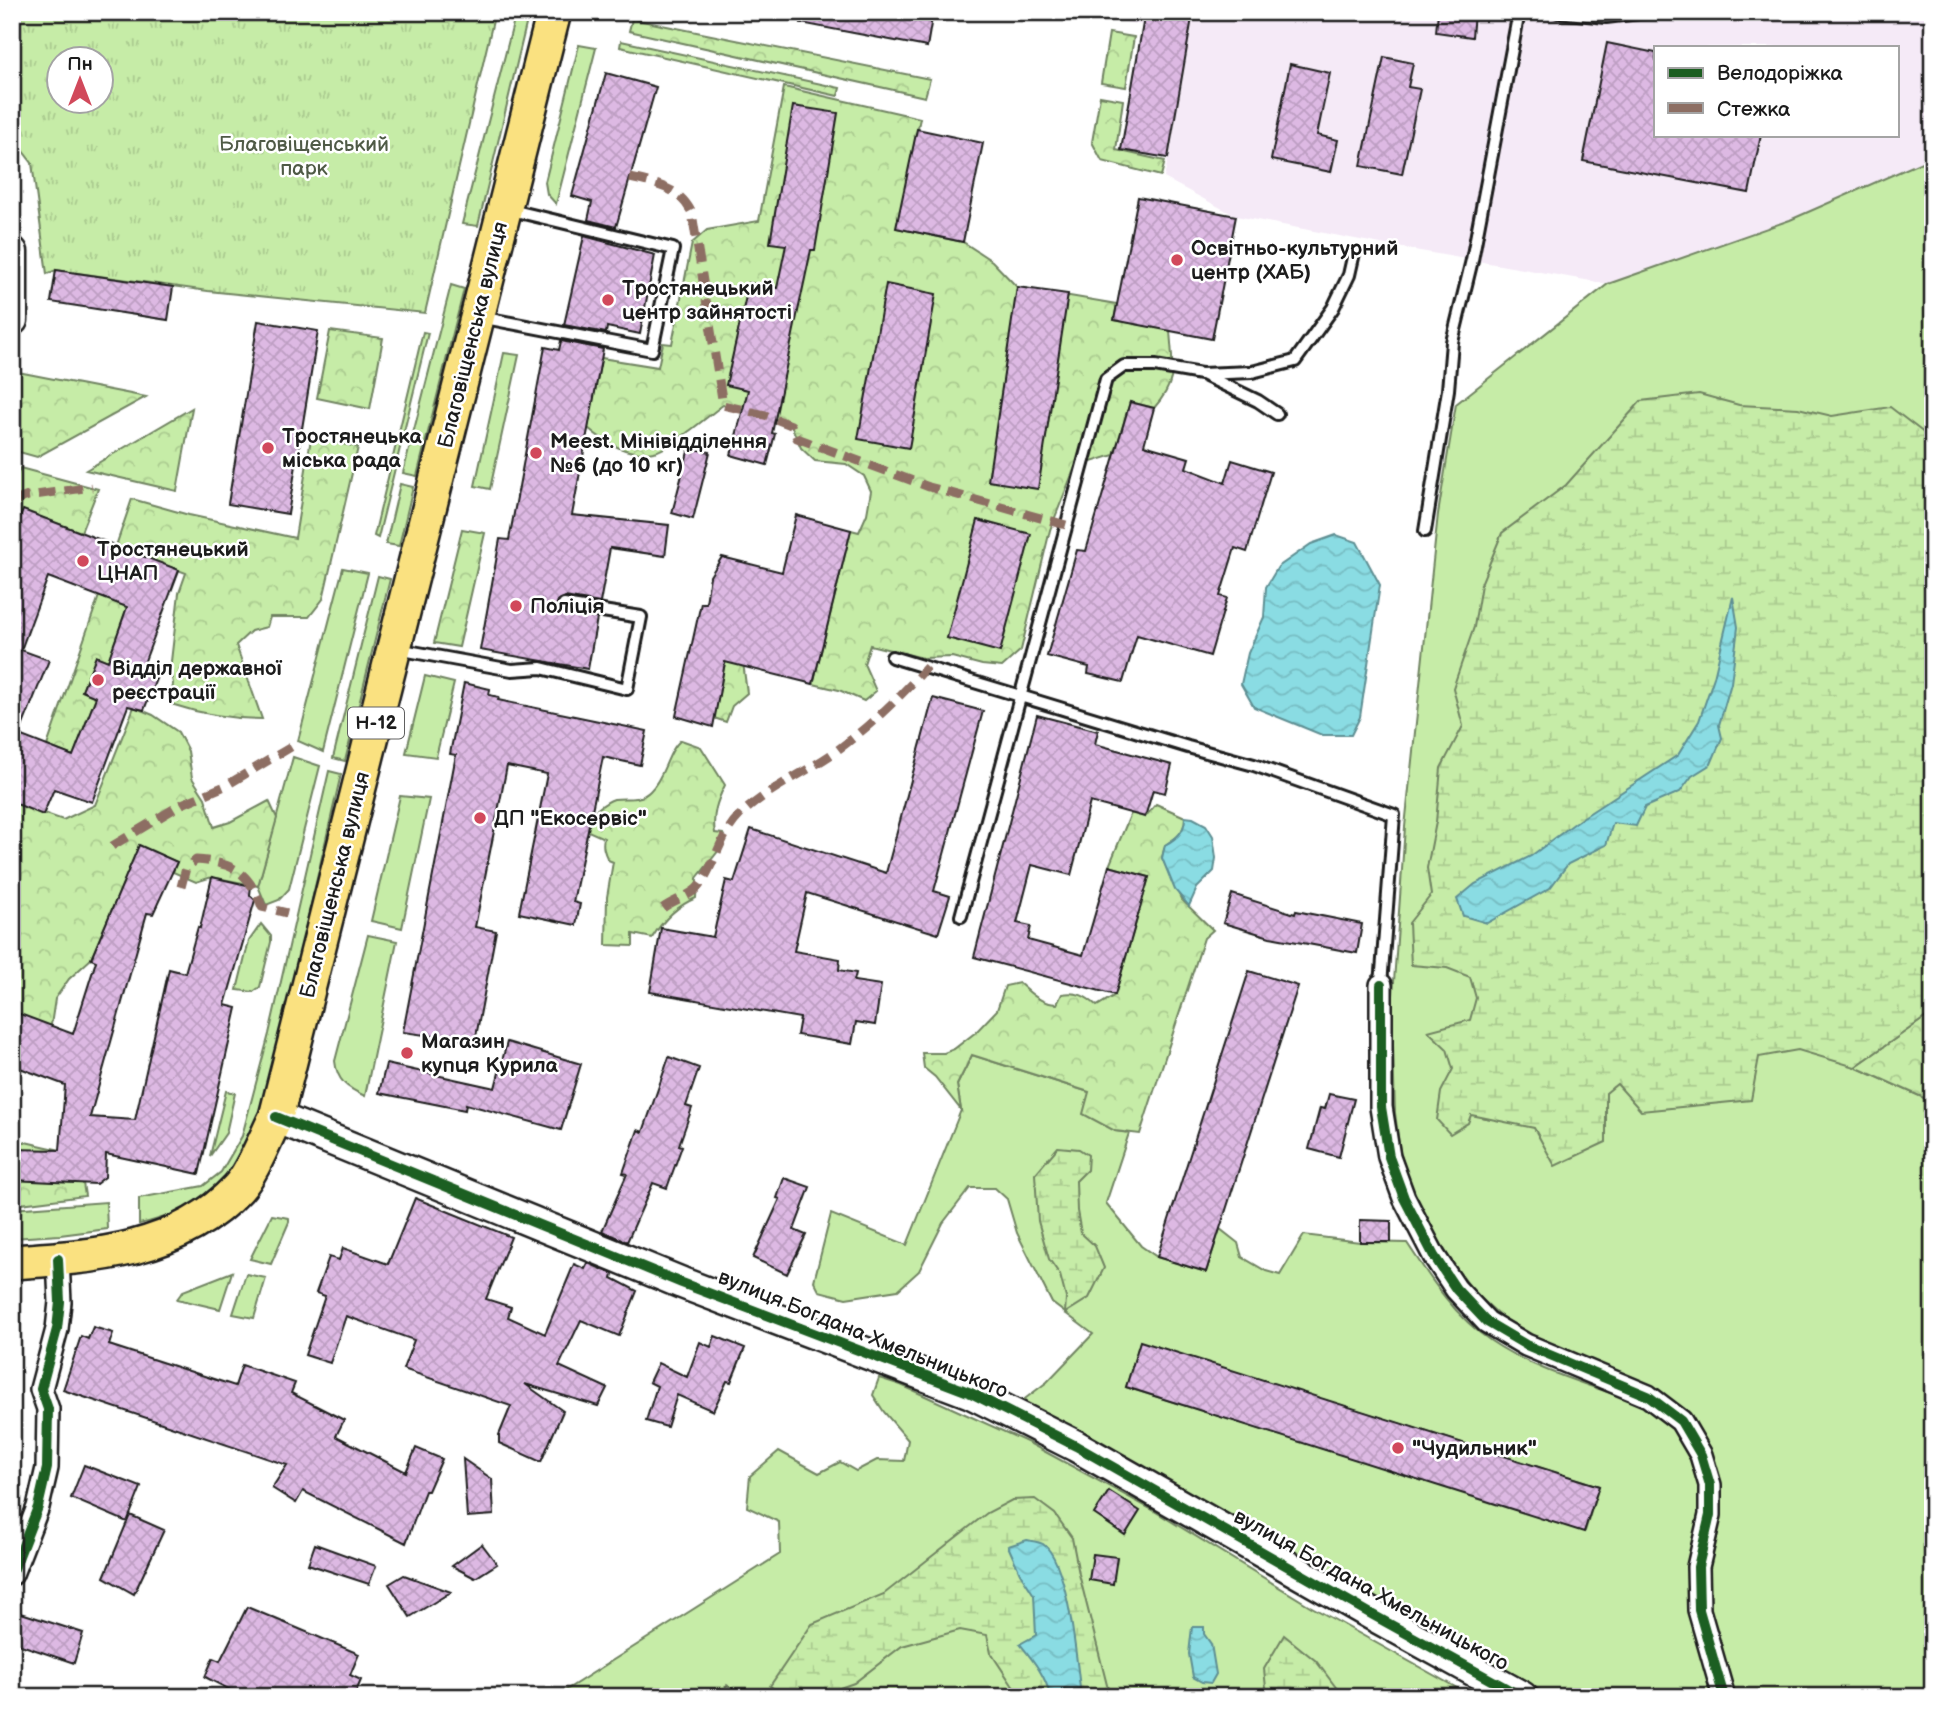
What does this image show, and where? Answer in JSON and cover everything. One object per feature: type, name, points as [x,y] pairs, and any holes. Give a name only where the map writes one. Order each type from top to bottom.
[{"type":"main road","name":"Благовіщенська вулиця","points":[[12,1262],[100,1256],[125,1251],[159,1240],[206,1216],[239,1187],[276,1117],[554,12]]},
{"type":"street","points":[[12,252],[12,320]]},
{"type":"street","points":[[1381,985],[1381,1107],[1389,1157],[1404,1198],[1434,1256],[1456,1289],[1487,1322],[1526,1345],[1648,1396],[1681,1421],[1701,1455],[1710,1485],[1710,1515],[1698,1567],[1699,1610],[1724,1697]]},
{"type":"street","name":"вулиця Богдана Хмельницького","points":[[276,1117],[682,1283],[971,1393],[1076,1446],[1522,1697]]},
{"type":"street","points":[[12,1574],[38,1507],[47,1468],[48,1409],[41,1389],[57,1329],[60,1302],[58,1259]]},
{"type":"lane","points":[[1425,531],[1448,390],[1452,342],[1472,260],[1519,12]]},
{"type":"lane","points":[[1558,12],[1606,17],[1647,12]]},
{"type":"lane","points":[[477,316],[652,350],[673,249],[504,209]]},
{"type":"lane","points":[[961,916],[1106,379],[1125,366],[1155,366],[1201,374],[1252,372],[1295,360],[1333,308],[1349,275],[1354,253]]},
{"type":"lane","points":[[1201,374],[1258,401],[1277,414]]},
{"type":"lane","points":[[394,649],[512,670],[541,668],[627,689],[641,617],[564,605]]},
{"type":"lane","points":[[892,657],[1254,765],[1394,815],[1381,985]]},
{"type":"shaded area","points":[[1071,12],[1933,12],[1933,157],[1790,220],[1608,284],[1236,216],[1164,178],[1168,158],[1121,150],[1142,25]]},
{"type":"green space","name":"Благовіщенський парк","points":[[12,12],[495,12],[425,313],[208,291],[56,270],[47,274],[32,163],[12,137]]},
{"type":"green space","points":[[516,12],[529,12],[478,226],[462,224]]},
{"type":"green space","points":[[632,19],[930,79],[925,97],[629,31]]},
{"type":"green space","points":[[1109,33],[1134,37],[1126,87],[1101,83]]},
{"type":"green space","points":[[621,41],[840,88],[838,96],[620,47]]},
{"type":"green space","points":[[579,45],[596,48],[556,204],[547,194],[545,182]]},
{"type":"green space","points":[[784,87],[920,118],[897,228],[963,242],[992,261],[1017,287],[1117,304],[1114,320],[1170,330],[1172,372],[1162,398],[1154,408],[1130,402],[1114,455],[1075,467],[1050,530],[1021,650],[1002,667],[952,657],[923,658],[870,645],[864,664],[876,691],[864,701],[839,690],[813,684],[851,530],[859,532],[867,514],[871,491],[864,476],[846,464],[815,461],[801,448],[791,425],[765,415],[723,405],[679,439],[654,452],[618,448],[588,428],[601,358],[658,367],[663,343],[672,344],[692,243],[707,230],[759,221]]},
{"type":"green space","points":[[1100,96],[1123,100],[1116,150],[1165,161],[1161,176],[1102,161],[1092,142]]},
{"type":"green space","points":[[1933,157],[1933,1012],[1855,1067],[1933,1102],[1933,1697],[1552,1697],[1022,1401],[1047,1382],[1093,1334],[1052,1303],[1017,1233],[1007,1199],[995,1188],[970,1188],[943,1223],[919,1271],[898,1290],[846,1298],[819,1291],[814,1281],[831,1214],[907,1245],[961,1110],[957,1085],[972,1055],[1089,1092],[1115,1131],[1129,1133],[1106,1203],[1141,1246],[1157,1257],[1206,1272],[1220,1229],[1238,1243],[1242,1257],[1266,1271],[1280,1275],[1304,1235],[1360,1242],[1407,1243],[1455,1309],[1478,1331],[1506,1350],[1553,1373],[1619,1396],[1646,1383],[1532,1339],[1505,1320],[1475,1293],[1453,1264],[1415,1200],[1400,1152],[1395,1113],[1392,1010],[1405,827],[1438,514],[1456,404],[1608,284],[1790,220]],"holes":[[[1140,1342],[1599,1486],[1585,1531],[1126,1387]]]},
{"type":"green space","points":[[451,285],[464,289],[417,476],[403,473]]},
{"type":"green space","points":[[330,331],[383,338],[370,409],[317,398]]},
{"type":"green space","points":[[423,332],[428,333],[378,538],[374,536]]},
{"type":"green space","points":[[504,353],[519,355],[490,489],[475,486]]},
{"type":"green space","points":[[18,372],[146,397],[37,457],[12,450],[12,396]]},
{"type":"green space","points":[[1699,394],[1739,405],[1798,408],[1832,416],[1890,407],[1933,440],[1933,1012],[1855,1067],[1798,1050],[1759,1057],[1751,1100],[1641,1111],[1617,1084],[1606,1093],[1606,1142],[1555,1166],[1534,1128],[1471,1115],[1468,1123],[1450,1134],[1437,1120],[1441,1092],[1453,1069],[1447,1049],[1428,1031],[1470,1020],[1476,998],[1470,977],[1447,968],[1411,965],[1409,923],[1431,895],[1427,868],[1436,822],[1441,768],[1463,726],[1453,688],[1474,627],[1481,584],[1502,533],[1566,485],[1641,401]]},
{"type":"green space","points":[[192,408],[177,491],[86,470]]},
{"type":"green space","points":[[311,438],[358,447],[323,599],[309,617],[270,617],[267,627],[251,631],[236,645],[262,719],[216,715],[171,704],[173,683],[170,670],[179,593],[186,573],[116,546],[132,499],[189,515],[295,538]]},
{"type":"green space","points":[[20,468],[98,489],[81,532],[23,511],[12,538],[12,489]]},
{"type":"green space","points":[[400,484],[413,487],[399,546],[386,544]]},
{"type":"green space","points":[[462,529],[485,533],[459,647],[434,643]]},
{"type":"green space","points":[[343,568],[368,573],[323,752],[298,741]]},
{"type":"green space","points":[[378,576],[390,579],[345,761],[333,758]]},
{"type":"green space","points":[[99,596],[127,607],[108,661],[96,657],[82,691],[96,697],[73,756],[47,746]]},
{"type":"green space","points":[[726,658],[743,662],[747,693],[732,706],[726,722],[714,718]]},
{"type":"green space","points":[[425,676],[454,683],[436,757],[406,753]]},
{"type":"green space","points":[[134,707],[153,715],[178,732],[188,751],[192,778],[205,798],[214,827],[230,822],[269,801],[277,818],[258,886],[212,877],[196,882],[173,872],[177,862],[139,846],[91,959],[69,979],[55,999],[51,1025],[43,1030],[12,1022],[12,802],[63,820],[95,805]]},
{"type":"green space","points":[[681,740],[701,747],[725,785],[716,808],[714,826],[715,833],[723,834],[726,841],[697,878],[696,898],[671,914],[652,938],[633,934],[633,946],[606,945],[607,897],[613,862],[608,860],[605,854],[604,838],[588,831],[591,814],[611,800],[637,798],[646,794],[659,779],[672,751]]},
{"type":"green space","points":[[293,757],[320,766],[289,889],[279,900],[266,905],[258,886]]},
{"type":"green space","points":[[329,771],[341,774],[305,934],[257,1118],[234,1166],[220,1185],[203,1199],[182,1210],[139,1224],[139,1198],[203,1186],[221,1172],[242,1136],[269,1034]]},
{"type":"green space","points":[[400,796],[429,799],[402,928],[371,921]]},
{"type":"green space","points":[[1156,804],[1185,817],[1182,831],[1165,845],[1162,858],[1181,899],[1213,930],[1204,938],[1140,1134],[1115,1131],[1083,1114],[1089,1092],[972,1055],[957,1085],[961,1110],[935,1077],[924,1068],[922,1053],[944,1053],[954,1049],[976,1032],[997,1010],[1005,986],[1019,983],[1041,1000],[1051,1004],[1057,1004],[1062,994],[1072,993],[1089,999],[1097,1006],[1115,995],[1149,877],[1109,866],[1131,813],[1145,817]]},
{"type":"green space","points":[[261,924],[271,936],[271,942],[260,987],[253,992],[237,990],[249,941]]},
{"type":"green space","points":[[368,935],[397,941],[365,1096],[344,1083],[338,1074],[335,1061]]},
{"type":"green space","points":[[1933,1012],[1933,1102],[1855,1067]]},
{"type":"green space","points":[[226,1091],[235,1093],[226,1133],[210,1156]]},
{"type":"green space","points":[[12,1139],[60,1150],[83,1183],[85,1196],[12,1205]]},
{"type":"green space","points":[[1058,1147],[1079,1149],[1088,1155],[1087,1170],[1076,1181],[1077,1211],[1081,1233],[1095,1246],[1104,1268],[1089,1298],[1065,1313],[1066,1298],[1060,1275],[1049,1259],[1038,1221],[1035,1174]]},
{"type":"green space","points":[[106,1202],[107,1229],[12,1238],[12,1209]]},
{"type":"green space","points":[[272,1215],[289,1218],[289,1222],[271,1264],[250,1259]]},
{"type":"green space","points":[[232,1272],[220,1309],[177,1299],[183,1291]]},
{"type":"green space","points":[[246,1274],[266,1278],[254,1318],[233,1314]]},
{"type":"green space","points":[[879,1378],[901,1385],[1029,1443],[1151,1509],[1310,1606],[1473,1697],[746,1697],[727,1685],[719,1697],[555,1697],[780,1554],[779,1522],[747,1507],[750,1476],[779,1451],[819,1473],[840,1462],[856,1471],[877,1460],[904,1461],[908,1440],[873,1395]]},
{"type":"green space","points":[[1035,1499],[1055,1514],[1072,1538],[1110,1697],[1020,1697],[991,1653],[987,1635],[960,1630],[902,1646],[854,1683],[814,1697],[787,1697],[770,1686],[812,1624],[884,1594],[987,1513],[1012,1500]]},
{"type":"green space","points":[[1284,1635],[1316,1661],[1341,1694],[1377,1691],[1383,1697],[1267,1697],[1264,1669]]},
{"type":"water","points":[[1336,535],[1357,542],[1380,585],[1360,717],[1351,735],[1322,735],[1254,707],[1241,684],[1248,653],[1264,617],[1266,587],[1278,567],[1311,544]]},
{"type":"water","points":[[1733,597],[1738,627],[1731,683],[1719,725],[1722,738],[1711,764],[1692,776],[1680,792],[1645,807],[1636,826],[1613,823],[1606,845],[1568,864],[1550,888],[1487,923],[1463,916],[1457,899],[1475,884],[1531,856],[1579,820],[1678,755],[1699,721],[1714,677]]},
{"type":"water","points":[[1185,817],[1206,825],[1213,836],[1216,858],[1214,871],[1197,888],[1189,906],[1175,890],[1162,858],[1165,845],[1182,831]]},
{"type":"water","points":[[1027,1540],[1043,1544],[1052,1554],[1059,1571],[1070,1615],[1081,1697],[1050,1697],[1042,1675],[1020,1644],[1036,1635],[1034,1595],[1008,1546]]},
{"type":"water","points":[[1192,1627],[1204,1627],[1204,1634],[1211,1644],[1216,1674],[1211,1683],[1193,1677],[1189,1654]]},
{"type":"building","points":[[802,12],[933,12],[927,47],[801,23]]},
{"type":"building","points":[[1145,12],[1193,12],[1168,158],[1121,150]]},
{"type":"building","points":[[1438,12],[1474,12],[1472,37],[1436,32]]},
{"type":"building","points":[[1607,43],[1654,53],[1654,136],[1761,136],[1749,193],[1583,161]]},
{"type":"building","points":[[1384,57],[1413,63],[1408,87],[1420,89],[1402,174],[1361,166]]},
{"type":"building","points":[[1290,64],[1330,73],[1317,135],[1338,140],[1331,172],[1271,160]]},
{"type":"building","points":[[606,73],[656,87],[616,227],[588,220],[592,202],[572,196]]},
{"type":"building","points":[[793,106],[838,113],[815,250],[811,250],[767,465],[731,455],[748,390],[726,385],[749,283],[777,288],[786,245],[770,243]]},
{"type":"building","points":[[917,129],[983,143],[963,242],[896,228]]},
{"type":"building","name":"Освітньо-культурний центр (ХАБ)","points":[[1138,197],[1236,216],[1212,339],[1114,320]]},
{"type":"building","name":"Тростянецький центр зайнятості","points":[[584,236],[655,255],[640,334],[607,327],[606,333],[564,325]]},
{"type":"building","points":[[56,270],[173,287],[168,320],[51,302]]},
{"type":"building","points":[[886,284],[936,294],[909,448],[858,439]]},
{"type":"building","points":[[1017,287],[1068,294],[1038,489],[988,481]]},
{"type":"building","name":"Тростянецька міська рада","points":[[258,321],[318,331],[288,514],[228,504]]},
{"type":"building","points":[[561,341],[603,349],[572,515],[669,525],[665,556],[610,548],[600,603],[565,597],[558,601],[556,607],[562,613],[597,618],[588,669],[480,650],[500,539],[509,540],[545,347],[559,350]]},
{"type":"building","points":[[1130,402],[1154,408],[1144,445],[1189,458],[1186,468],[1225,483],[1232,460],[1271,472],[1247,552],[1235,548],[1220,596],[1227,598],[1210,656],[1137,635],[1123,682],[1088,674],[1089,667],[1047,656],[1077,550],[1086,551]]},
{"type":"building","points":[[689,448],[710,452],[693,519],[672,513]]},
{"type":"building","points":[[23,510],[179,570],[140,674],[156,679],[144,710],[128,706],[92,802],[54,789],[43,815],[12,802],[12,538]],"holes":[[[48,577],[127,607],[108,661],[96,656],[82,691],[96,697],[73,756],[19,735],[49,660],[21,650]]]},
{"type":"building","points":[[796,515],[851,530],[813,684],[725,662],[713,727],[676,716],[701,603],[706,603],[710,576],[722,557],[782,572]]},
{"type":"building","points":[[978,520],[1031,534],[1000,652],[947,638]]},
{"type":"building","points":[[464,683],[490,689],[489,695],[499,697],[498,700],[647,731],[640,765],[603,757],[573,902],[580,904],[576,925],[519,913],[547,774],[507,766],[475,927],[496,931],[475,1042],[403,1032],[456,755],[450,754]]},
{"type":"building","points":[[933,698],[983,711],[934,891],[950,896],[938,934],[807,893],[794,951],[840,959],[839,970],[856,973],[854,981],[881,985],[875,1025],[856,1022],[852,1044],[797,1035],[800,1018],[650,992],[661,928],[713,937],[726,880],[734,882],[751,829],[886,873]]},
{"type":"building","points":[[1037,715],[1098,731],[1095,744],[1172,765],[1165,793],[1153,790],[1145,817],[1090,802],[1071,875],[1032,865],[1017,923],[1031,926],[1028,940],[1083,955],[1109,866],[1149,877],[1115,995],[974,957]]},
{"type":"building","points":[[139,845],[177,862],[153,914],[147,913],[90,1117],[135,1120],[169,969],[185,973],[198,927],[200,928],[212,877],[251,886],[250,895],[255,900],[225,1005],[237,1008],[199,1174],[106,1154],[105,1177],[96,1184],[12,1180],[12,1149],[60,1150],[65,1085],[12,1065],[12,1011],[73,1034],[96,961],[91,959]]},
{"type":"building","points":[[1232,894],[1295,914],[1296,911],[1362,924],[1357,953],[1270,937],[1223,923]]},
{"type":"building","points":[[1249,971],[1298,986],[1206,1272],[1157,1257]]},
{"type":"building","points":[[507,1042],[581,1064],[561,1130],[466,1104],[465,1110],[379,1093],[386,1064],[495,1088]]},
{"type":"building","points":[[669,1057],[699,1068],[686,1106],[692,1108],[667,1188],[653,1183],[627,1242],[602,1231],[627,1174],[623,1173],[638,1130],[643,1132]]},
{"type":"building","points":[[1329,1094],[1354,1099],[1339,1157],[1309,1149],[1320,1108],[1325,1109]]},
{"type":"building","points":[[784,1178],[810,1187],[794,1230],[806,1235],[787,1274],[753,1258],[780,1199],[777,1198]]},
{"type":"building","points":[[415,1198],[511,1237],[486,1299],[511,1307],[508,1317],[545,1334],[574,1264],[585,1269],[588,1263],[613,1274],[612,1278],[637,1291],[619,1336],[581,1320],[559,1366],[607,1388],[598,1406],[525,1384],[563,1411],[541,1462],[499,1443],[499,1435],[511,1406],[403,1369],[414,1340],[346,1316],[330,1363],[305,1355],[325,1296],[316,1293],[329,1257],[339,1260],[343,1248],[388,1264]]},
{"type":"building","points":[[1360,1220],[1391,1221],[1391,1242],[1360,1242]]},
{"type":"building","points":[[93,1327],[113,1333],[109,1345],[235,1386],[242,1365],[295,1383],[291,1393],[344,1420],[336,1436],[406,1472],[416,1448],[442,1459],[428,1491],[425,1491],[406,1543],[303,1491],[296,1503],[272,1488],[287,1465],[63,1390],[81,1336],[88,1339]]},
{"type":"building","points":[[715,1336],[745,1348],[731,1382],[727,1381],[713,1411],[677,1395],[667,1427],[646,1421],[657,1386],[649,1382],[658,1363],[687,1377],[700,1342],[711,1347]]},
{"type":"building","name":"\"Чудильник\"","points":[[1140,1341],[1599,1486],[1584,1532],[1126,1387]]},
{"type":"building","points":[[463,1459],[492,1479],[494,1515],[467,1517]]},
{"type":"building","points":[[84,1465],[141,1487],[127,1522],[71,1498]]},
{"type":"building","points":[[1109,1491],[1140,1511],[1125,1535],[1094,1514]]},
{"type":"building","points":[[130,1515],[164,1530],[134,1594],[104,1577]]},
{"type":"building","points":[[315,1544],[376,1566],[369,1584],[308,1564]]},
{"type":"building","points":[[482,1544],[497,1564],[475,1578],[452,1566]]},
{"type":"building","points":[[1093,1554],[1117,1557],[1113,1584],[1089,1580]]},
{"type":"building","points":[[404,1575],[451,1592],[410,1617],[389,1584]]},
{"type":"building","points":[[247,1607],[359,1654],[350,1675],[361,1680],[354,1697],[244,1697],[205,1677],[213,1658],[220,1661]]},
{"type":"building","points":[[12,1610],[83,1633],[74,1663],[12,1642]]},
{"type":"marked path","points":[[630,178],[674,192],[692,213],[723,405],[765,415],[791,425],[797,438],[929,487],[1066,525]]},
{"type":"marked path","points":[[12,502],[28,496],[92,487]]},
{"type":"marked path","points":[[663,908],[699,886],[727,832],[739,816],[761,798],[845,744],[882,713],[927,667]]},
{"type":"marked path","points":[[112,846],[182,804],[225,786],[291,747]]},
{"type":"marked path","points":[[181,887],[186,868],[196,860],[220,864],[245,877],[262,907],[287,913]]},
{"type":"cycle path","points":[[1381,985],[1381,1107],[1389,1157],[1404,1198],[1434,1256],[1456,1289],[1487,1322],[1526,1345],[1648,1396],[1681,1421],[1701,1455],[1710,1485],[1710,1515],[1698,1567],[1699,1610],[1724,1697]]},
{"type":"cycle path","points":[[276,1117],[682,1283],[971,1393],[1076,1446],[1522,1697]]},
{"type":"cycle path","points":[[12,1574],[38,1507],[47,1468],[48,1409],[41,1389],[57,1329],[60,1302],[58,1259]]},
{"type":"place","name":"Освітньо-культурний центр (ХАБ)","points":[[1177,260]]},
{"type":"place","name":"Тростянецький центр зайнятості","points":[[608,300]]},
{"type":"place","name":"Тростянецька міська рада","points":[[268,448]]},
{"type":"place","name":"Meest. Мінівідділення №6 (до 10 кг)","points":[[536,453]]},
{"type":"place","name":"Тростянецький ЦНАП","points":[[83,561]]},
{"type":"place","name":"Поліція","points":[[516,606]]},
{"type":"place","name":"Відділ державної реєстрації","points":[[98,680]]},
{"type":"place","name":"ДП \"Екосервіс\"","points":[[480,818]]},
{"type":"place","name":"Магазин купця Курила","points":[[407,1053]]},
{"type":"place","name":"\"Чудильник\"","points":[[1398,1448]]}]
